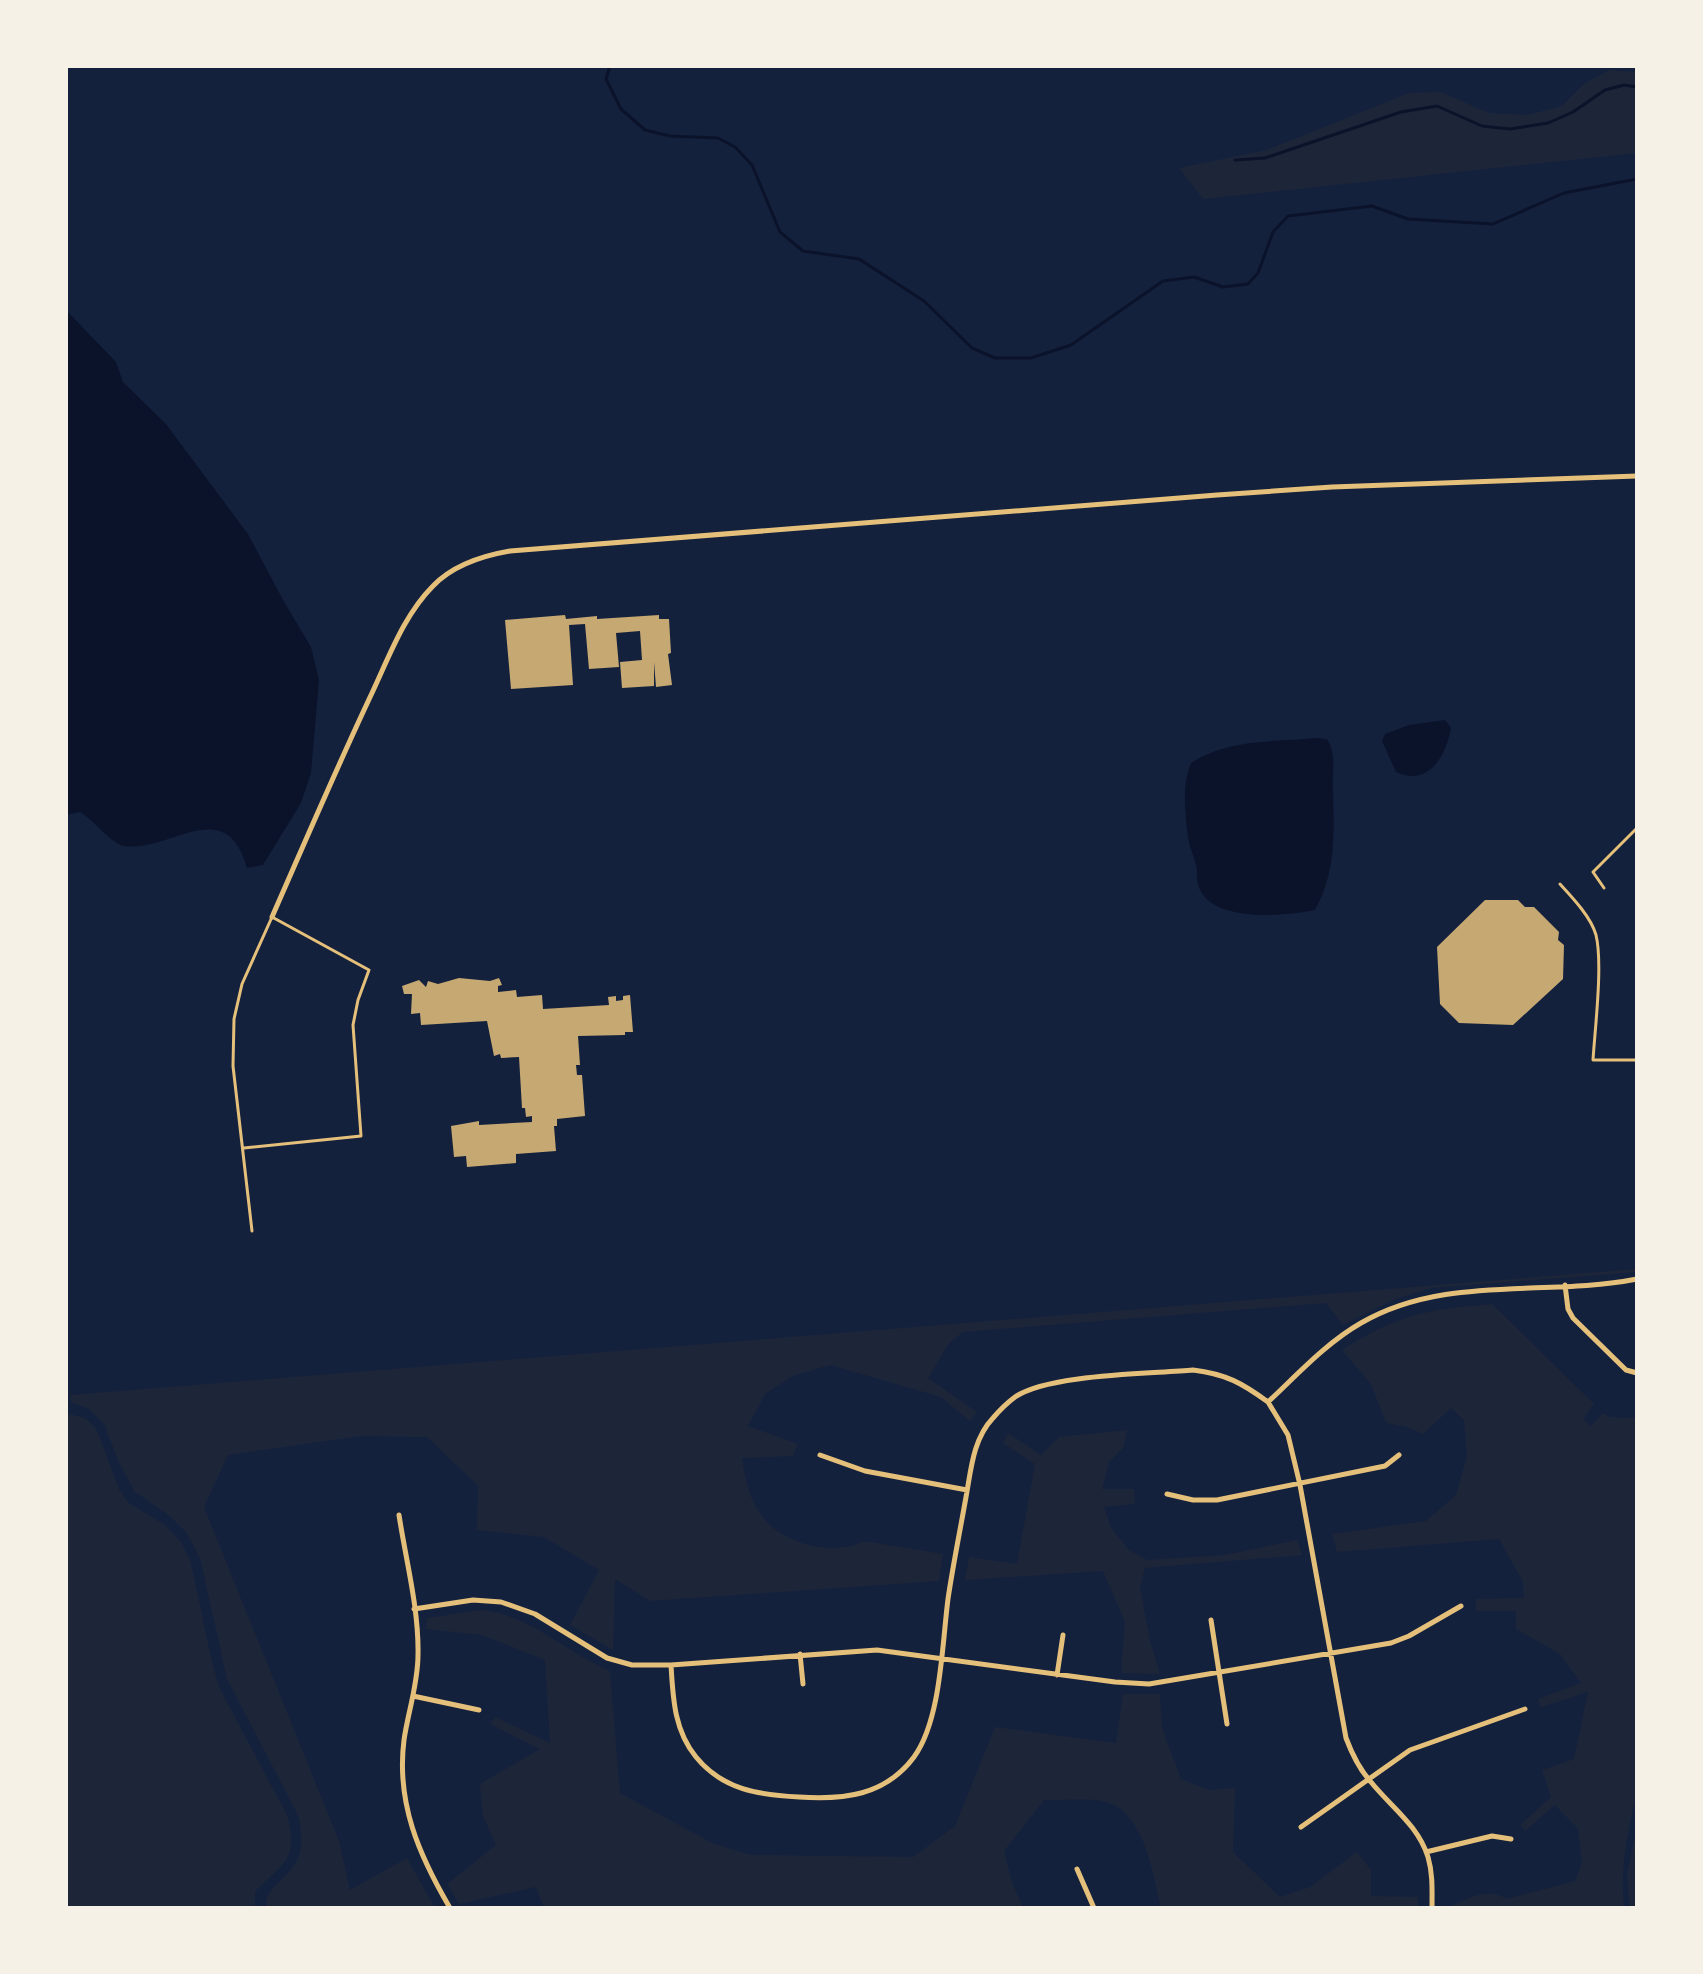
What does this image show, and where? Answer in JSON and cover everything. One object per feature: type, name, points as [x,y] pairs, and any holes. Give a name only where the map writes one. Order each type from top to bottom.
[{"type":"street","points":[[272,917],[403,627],[433,586],[448,574],[483,557],[510,551],[1217,495],[1332,487],[1637,476]]},
{"type":"street","points":[[1268,1402],[1332,1343],[1359,1323],[1411,1301],[1446,1294],[1637,1279]]},
{"type":"street","points":[[1565,1285],[1568,1309],[1573,1318],[1626,1370],[1637,1373]]},
{"type":"street","points":[[671,1665],[673,1701],[680,1730],[707,1769],[721,1780],[748,1792],[764,1795],[840,1798],[881,1786],[915,1756],[933,1715],[975,1448],[990,1421],[1016,1396],[1051,1382],[1193,1370],[1216,1373],[1239,1381],[1268,1402],[1288,1435],[1346,1738],[1368,1779],[1408,1821],[1426,1852],[1431,1873],[1432,1908]]},
{"type":"street","points":[[820,1455],[865,1471],[967,1490]]},
{"type":"street","points":[[1167,1494],[1193,1500],[1217,1500],[1385,1466],[1399,1455]]},
{"type":"street","points":[[399,1515],[414,1609],[418,1657],[402,1757],[405,1802],[422,1860],[450,1908]]},
{"type":"street","points":[[414,1609],[473,1600],[501,1602],[535,1614],[607,1658],[632,1665],[671,1665],[859,1650],[1149,1684],[1391,1643],[1461,1606]]},
{"type":"street","points":[[1211,1620],[1227,1724]]},
{"type":"street","points":[[1057,1675],[1063,1635]]},
{"type":"street","points":[[800,1654],[803,1684]]},
{"type":"street","points":[[413,1696],[479,1710]]},
{"type":"street","points":[[1301,1827],[1425,1743],[1525,1709]]},
{"type":"street","points":[[1426,1852],[1492,1836],[1511,1839]]},
{"type":"street","points":[[1077,1869],[1094,1908]]},
{"type":"lane","points":[[1604,888],[1593,872],[1637,828]]},
{"type":"lane","points":[[1560,884],[1596,933],[1598,966],[1593,1060],[1637,1060]]},
{"type":"lane","points":[[244,1148],[361,1136],[353,1025],[369,970],[272,917],[242,984],[235,1009],[233,1066],[252,1231]]},
{"type":"shaded area","points":[[1610,70],[1637,72],[1637,153],[1203,199],[1179,168],[1267,150],[1409,93],[1441,92],[1489,113],[1527,115],[1562,106],[1585,83]]},
{"type":"shaded area","points":[[66,310],[116,362],[123,382],[166,424],[248,534],[311,647],[319,680],[311,773],[301,803],[263,865],[247,868],[238,846],[225,833],[211,829],[141,846],[124,846],[113,841],[80,812],[66,815]]},
{"type":"shaded area","points":[[1445,720],[1451,728],[1449,739],[1434,766],[1418,775],[1396,772],[1382,741],[1385,734],[1409,725]]},
{"type":"shaded area","points":[[1327,739],[1332,751],[1334,819],[1331,865],[1315,910],[1268,915],[1216,906],[1205,897],[1198,884],[1197,867],[1188,835],[1185,788],[1191,763],[1205,755],[1235,746]]},
{"type":"shaded area","points":[[1637,1269],[1637,1272],[1431,1288],[1395,1299],[1343,1325],[1326,1303],[963,1332],[949,1343],[928,1378],[977,1412],[970,1421],[941,1397],[830,1365],[793,1376],[765,1394],[748,1426],[798,1444],[793,1456],[742,1458],[749,1491],[760,1514],[775,1529],[812,1546],[840,1548],[864,1541],[943,1554],[939,1581],[650,1601],[615,1579],[613,1650],[570,1625],[599,1570],[544,1537],[477,1530],[478,1486],[427,1437],[360,1436],[228,1455],[204,1507],[339,1841],[350,1890],[407,1858],[435,1908],[266,1908],[267,1897],[288,1874],[300,1852],[298,1815],[227,1679],[200,1558],[186,1532],[170,1516],[135,1492],[119,1463],[104,1424],[89,1409],[71,1402],[70,1395]]},
{"type":"shaded area","points":[[1492,1304],[1594,1404],[1583,1419],[1591,1426],[1603,1413],[1608,1417],[1637,1418],[1637,1793],[1625,1850],[1624,1908],[1445,1908],[1483,1894],[1507,1899],[1575,1881],[1582,1862],[1578,1829],[1555,1805],[1525,1831],[1520,1825],[1551,1797],[1542,1770],[1574,1759],[1588,1692],[1541,1707],[1538,1699],[1581,1683],[1560,1654],[1516,1629],[1516,1611],[1476,1611],[1476,1599],[1524,1598],[1523,1582],[1499,1539],[1337,1552],[1332,1534],[1426,1521],[1456,1495],[1467,1456],[1464,1420],[1451,1408],[1423,1434],[1386,1423],[1371,1384],[1342,1350],[1397,1321],[1450,1308]]},
{"type":"shaded area","points":[[66,1413],[85,1418],[96,1428],[120,1491],[129,1503],[165,1525],[180,1541],[190,1559],[220,1689],[288,1817],[291,1832],[286,1860],[255,1892],[255,1908],[66,1908]]},
{"type":"shaded area","points":[[1127,1430],[1123,1448],[1109,1462],[1102,1489],[1134,1489],[1135,1504],[1104,1507],[1111,1528],[1129,1550],[1147,1560],[1225,1555],[1297,1540],[1302,1555],[1145,1568],[1140,1587],[1160,1674],[1121,1673],[1125,1622],[1103,1571],[965,1580],[969,1557],[1017,1564],[1035,1464],[1003,1443],[1008,1433],[1041,1455],[1059,1437]]},
{"type":"shaded area","points":[[481,1610],[499,1613],[532,1626],[610,1671],[620,1793],[714,1844],[752,1855],[913,1857],[955,1826],[995,1727],[1116,1743],[1123,1694],[1160,1694],[1162,1728],[1181,1779],[1209,1790],[1235,1788],[1233,1852],[1280,1897],[1310,1887],[1357,1852],[1371,1870],[1371,1896],[1418,1897],[1418,1908],[1161,1908],[1145,1847],[1130,1819],[1119,1808],[1106,1802],[1083,1799],[1044,1800],[1004,1851],[1023,1908],[544,1908],[536,1887],[459,1904],[447,1884],[496,1845],[483,1816],[480,1784],[540,1749],[490,1724],[495,1717],[550,1743],[545,1660],[482,1635],[426,1629],[427,1618]]},
{"type":"shaded area","points":[[1637,1824],[1637,1908],[1630,1908],[1627,1876]]},
{"type":"building","points":[[565,615],[566,619],[659,615],[659,619],[669,619],[671,653],[668,654],[672,685],[656,687],[654,662],[654,686],[622,688],[620,662],[642,660],[640,631],[616,633],[619,667],[589,669],[585,624],[569,625],[573,685],[511,689],[505,620]]},
{"type":"building","points":[[1485,900],[1518,900],[1525,907],[1534,907],[1559,932],[1558,940],[1564,945],[1563,979],[1513,1025],[1459,1023],[1440,1004],[1437,947]]},
{"type":"building","points":[[459,978],[490,981],[499,978],[502,985],[498,986],[498,992],[516,990],[517,997],[542,995],[543,1009],[609,1005],[608,997],[616,996],[616,1001],[630,995],[633,1032],[625,1032],[625,1035],[578,1036],[580,1065],[576,1065],[577,1075],[582,1075],[585,1116],[557,1119],[557,1126],[554,1126],[556,1151],[516,1154],[516,1163],[467,1167],[466,1156],[454,1157],[451,1126],[479,1121],[479,1125],[532,1122],[532,1116],[526,1117],[525,1108],[522,1108],[519,1057],[494,1056],[487,1021],[421,1025],[420,1013],[411,1014],[412,994],[404,994],[402,986],[419,980],[426,987],[428,981],[438,984]]},
{"type":"waterway","points":[[610,66],[606,79],[621,109],[645,130],[670,136],[718,138],[735,147],[752,165],[780,232],[803,251],[859,259],[924,301],[972,348],[995,358],[1031,358],[1071,345],[1163,281],[1194,277],[1223,287],[1248,284],[1258,273],[1273,232],[1288,216],[1372,206],[1408,219],[1493,224],[1564,193],[1637,179]]},
{"type":"waterway","points":[[1235,160],[1265,158],[1401,112],[1437,106],[1482,126],[1510,129],[1548,123],[1573,112],[1605,90],[1624,85],[1637,87]]},
{"type":"waterway","points":[[1637,1853],[1637,1884]]}]
